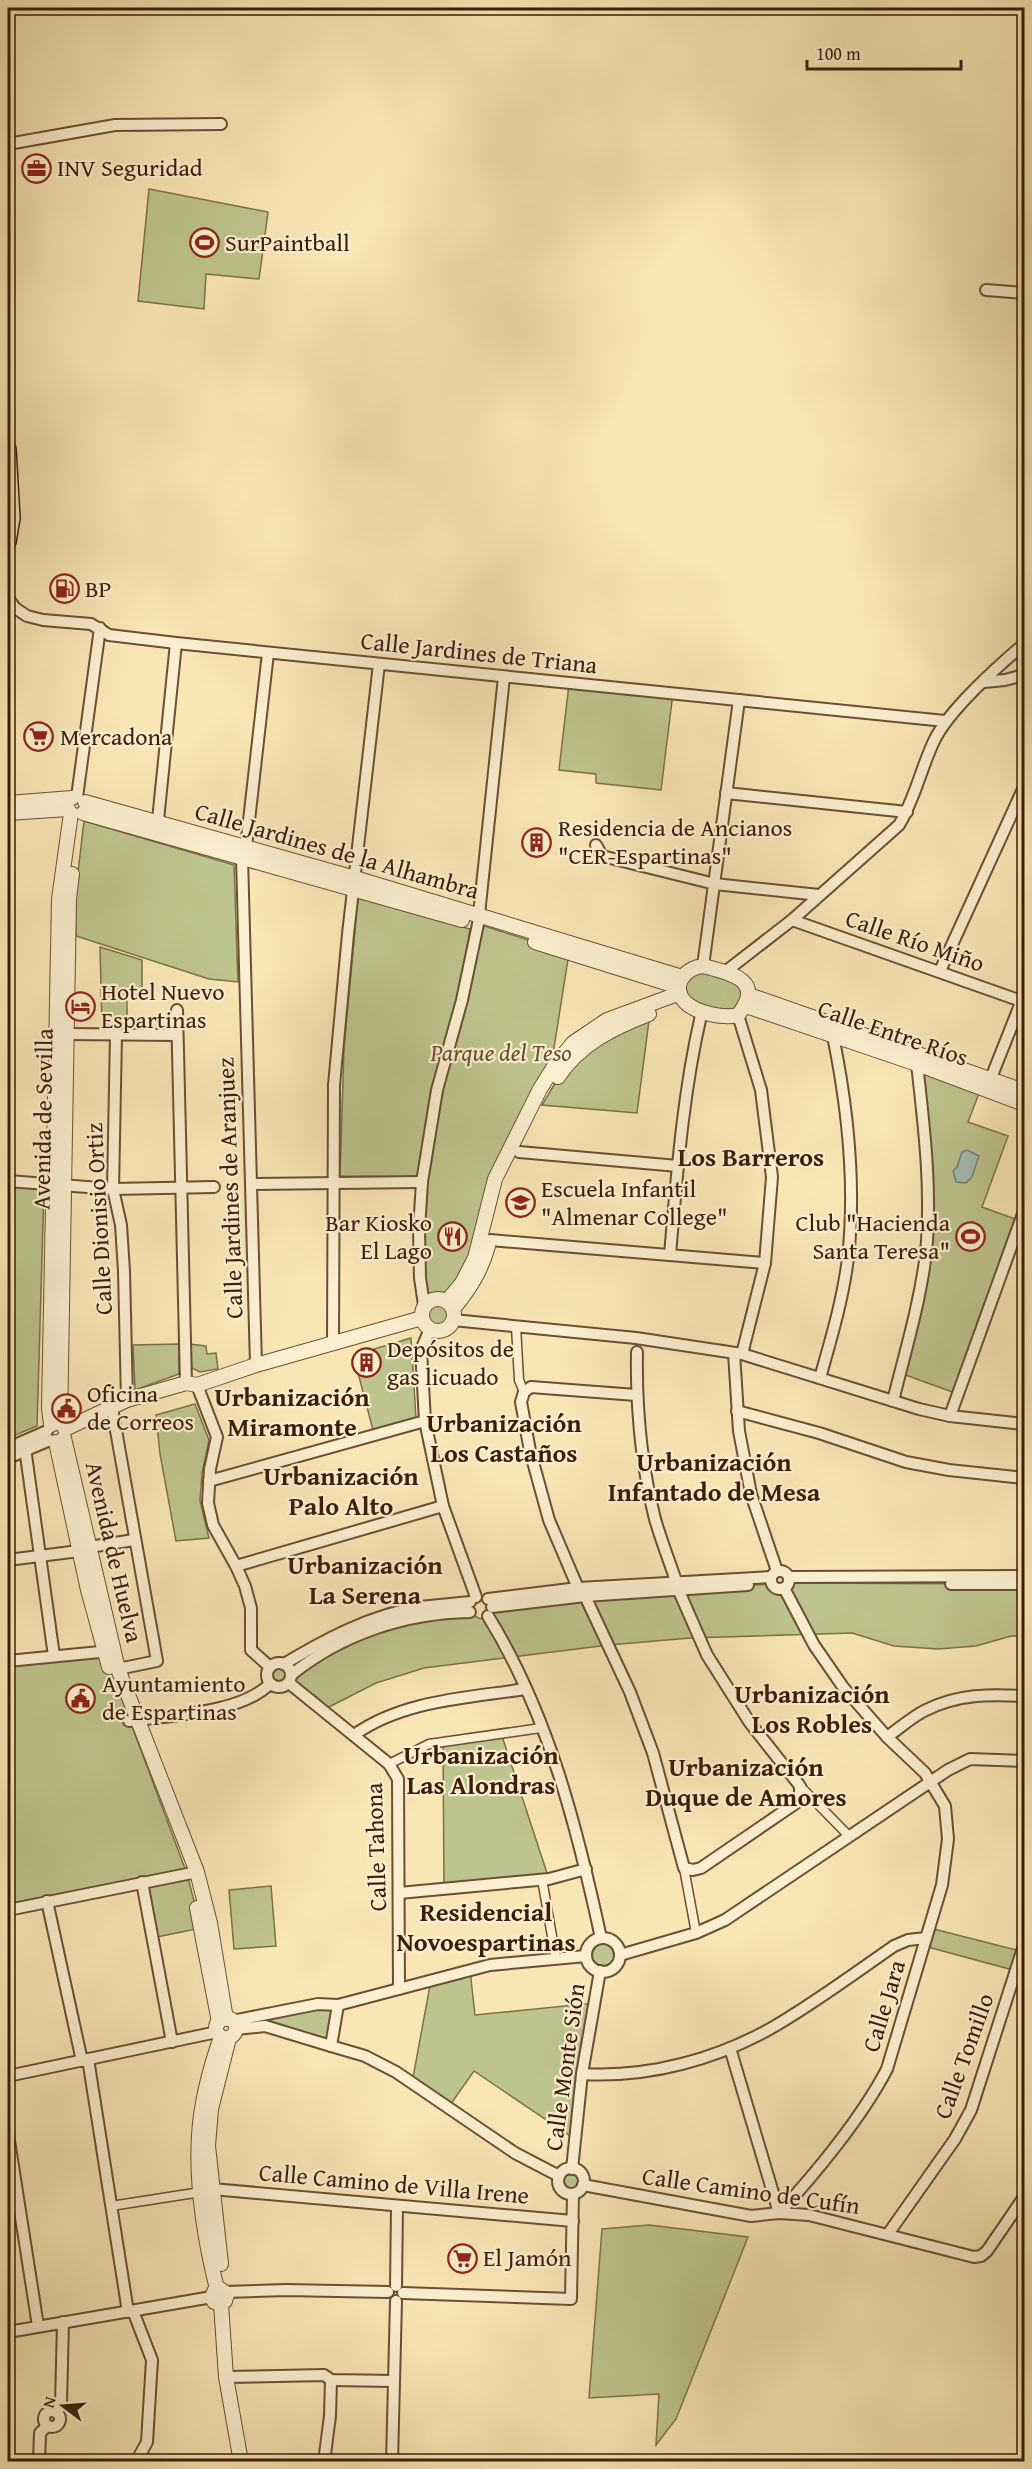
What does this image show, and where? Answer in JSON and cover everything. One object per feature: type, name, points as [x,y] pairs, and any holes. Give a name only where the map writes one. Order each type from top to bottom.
[{"type":"main road","points":[[8,449],[9,503],[12,518],[8,542]]},
{"type":"street","points":[[8,144],[115,125],[221,124]]},
{"type":"street","points":[[986,290],[1024,293]]},
{"type":"street","name":"Calle Jardines de Triana","points":[[8,598],[11,606],[27,616],[43,620],[90,624],[109,635],[176,644],[945,722]]},
{"type":"street","points":[[77,807],[99,628]]},
{"type":"street","points":[[157,828],[176,644]]},
{"type":"street","points":[[725,972],[792,920],[899,825],[907,812],[934,740],[945,722],[1024,645]]},
{"type":"street","name":"Calle Jardines de Aranjuez","points":[[256,1365],[244,852],[268,653]]},
{"type":"street","points":[[333,1344],[334,1085],[379,664]]},
{"type":"street","points":[[984,682],[1024,675]]},
{"type":"street","points":[[504,677],[478,920],[462,1000],[437,1090],[422,1182],[419,1229],[420,1278],[425,1318],[421,1350],[425,1421],[443,1506],[472,1604],[478,1618],[489,1607],[582,1592],[773,1577],[784,1572],[797,1615],[843,1687],[931,1782]]},
{"type":"street","points":[[703,966],[739,700]]},
{"type":"street","points":[[940,971],[1024,787]]},
{"type":"street","points":[[726,793],[907,812]]},
{"type":"street","name":"Calle Jardines de la Alhambra","points":[[8,803],[77,807],[244,852],[574,949],[681,989]]},
{"type":"street","name":"Calle Jardines de la Alhambra","points":[[8,813],[77,807]]},
{"type":"street","name":"Avenida de Sevilla","points":[[59,1187],[67,1034],[69,900],[77,807]]},
{"type":"street","name":"Avenida de Sevilla","points":[[56,1433],[59,899],[77,807]]},
{"type":"street","points":[[596,845],[602,856],[715,884],[819,895]]},
{"type":"street","name":"Calle Río Miño","points":[[792,920],[1024,999]]},
{"type":"street","points":[[451,1310],[472,1287],[483,1264],[504,1181],[548,1094],[563,1070],[582,1049],[612,1028],[681,989],[688,970],[703,966],[725,972],[741,980],[747,986],[744,1005],[761,1090],[772,1176],[765,1263],[738,1354],[737,1411],[752,1494],[777,1589],[787,1583],[1024,1576]]},
{"type":"street","points":[[681,989],[691,1006],[702,1011],[723,1016],[744,1005]]},
{"type":"street","points":[[8,1448],[26,1445],[56,1433],[127,1400],[192,1384],[425,1318],[444,1330],[462,1283],[475,1258],[495,1179],[540,1089],[555,1065],[573,1043],[607,1020],[681,989]]},
{"type":"street","points":[[991,1078],[1024,999]]},
{"type":"street","name":"Calle Entre Ríos","points":[[744,1005],[917,1064],[1024,1104]]},
{"type":"street","name":"Calle Entre Ríos","points":[[744,1005],[991,1078],[1024,1090]]},
{"type":"street","points":[[177,1010],[180,1188],[192,1384],[217,1437],[209,1481],[208,1503],[213,1525],[236,1566],[250,1608],[251,1650],[270,1667]]},
{"type":"street","points":[[670,1255],[678,1166],[693,1051],[702,1011]]},
{"type":"street","points":[[67,1034],[177,1035]]},
{"type":"street","name":"Calle Dionisio Ortiz","points":[[116,1035],[113,1189],[121,1225],[127,1400]]},
{"type":"street","points":[[820,1378],[838,1313],[848,1260],[851,1216],[847,1114],[833,1036]]},
{"type":"street","points":[[893,1401],[919,1298],[926,1252],[928,1200],[917,1064]]},
{"type":"street","points":[[519,1152],[678,1166]]},
{"type":"street","points":[[8,1181],[59,1187],[113,1189],[214,1187]]},
{"type":"street","points":[[251,1184],[422,1182]]},
{"type":"street","points":[[950,1416],[1024,1211]]},
{"type":"street","points":[[490,1240],[765,1263]]},
{"type":"street","points":[[425,1318],[434,1299],[451,1310],[516,1326],[636,1338],[738,1354],[950,1416],[1024,1424]]},
{"type":"street","points":[[516,1326],[519,1380],[524,1392]]},
{"type":"street","points":[[637,1352],[636,1395],[643,1458],[656,1519],[677,1585],[713,1664],[750,1723],[800,1786],[849,1836]]},
{"type":"street","points":[[636,1395],[531,1387],[524,1392],[521,1402],[530,1451],[549,1520],[630,1692],[653,1753],[684,1868],[696,1933]]},
{"type":"street","points":[[112,1408],[157,1661],[118,1669]]},
{"type":"street","points":[[737,1411],[819,1433],[906,1462],[949,1470],[1024,1478]]},
{"type":"street","points":[[209,1481],[425,1421]]},
{"type":"street","name":"Avenida de Huelva","points":[[56,1433],[108,1651],[210,1923],[226,2028],[211,2109],[206,2185],[220,2295],[226,2377],[241,2462]]},
{"type":"street","points":[[8,1458],[26,1445]]},
{"type":"street","points":[[26,1445],[54,1656]]},
{"type":"street","points":[[236,1566],[443,1506]]},
{"type":"street","points":[[8,1560],[135,1540]]},
{"type":"street","points":[[787,1583],[1024,1584]]},
{"type":"street","points":[[270,1684],[282,1687],[324,1651],[373,1628],[472,1604],[482,1596],[525,1689],[562,1782],[586,1869],[601,1938]]},
{"type":"street","points":[[270,1684],[267,1676],[270,1667],[274,1664],[284,1664],[335,1635],[373,1620],[419,1607],[472,1604]]},
{"type":"street","points":[[8,1661],[108,1651]]},
{"type":"street","name":"Avenida de Huelva","points":[[108,1651],[118,1669],[133,1720]]},
{"type":"street","points":[[284,1664],[290,1679]]},
{"type":"street","name":"Calle Tahona","points":[[290,1679],[389,1764],[398,1779],[399,1989]]},
{"type":"street","points":[[133,1720],[198,1712],[237,1702],[261,1693],[270,1684]]},
{"type":"street","points":[[354,1735],[383,1719],[412,1708],[525,1689]]},
{"type":"street","points":[[887,1737],[926,1710],[960,1698],[985,1695],[1024,1696]]},
{"type":"street","points":[[389,1764],[429,1744],[541,1728]]},
{"type":"street","points":[[620,1955],[696,1933],[725,1920],[948,1770],[970,1759],[1024,1761]]},
{"type":"street","name":"Calle Jara","points":[[779,2213],[802,2189],[875,2091],[887,2069],[942,1885],[948,1839],[945,1806],[931,1782]]},
{"type":"street","points":[[684,1868],[693,1870],[701,1868],[796,1803],[800,1786]]},
{"type":"street","points":[[399,1893],[542,1880],[586,1869]]},
{"type":"street","points":[[8,1910],[192,1873]]},
{"type":"street","points":[[542,1880],[556,1959]]},
{"type":"street","points":[[142,1882],[172,2042]]},
{"type":"street","points":[[47,1901],[85,2060],[130,2312],[152,2360],[147,2442],[136,2462]]},
{"type":"street","points":[[601,1938],[613,1940],[617,1944],[620,1955],[613,1969],[600,1971],[592,1968],[586,1956],[591,1943],[601,1938]]},
{"type":"street","points":[[582,2074],[606,2076],[635,2073],[696,2060],[730,2048],[776,2026],[894,1946],[908,1940],[926,1938]]},
{"type":"street","name":"Calle Tomillo","points":[[888,2234],[956,2139],[971,2110],[1024,1944]]},
{"type":"street","points":[[8,2076],[172,2042],[318,2004],[338,2005],[490,1965],[586,1956]]},
{"type":"street","name":"Calle Monte Sión","points":[[573,2169],[582,2074],[600,1971]]},
{"type":"street","points":[[331,2046],[338,2005]]},
{"type":"street","points":[[226,2028],[265,2026],[365,2056],[396,2072],[515,2153],[559,2176]]},
{"type":"street","points":[[730,2048],[779,2213]]},
{"type":"street","points":[[8,2134],[38,2326]]},
{"type":"street","points":[[573,2169],[582,2175],[583,2186],[573,2194],[562,2191],[558,2184],[559,2176],[565,2170],[573,2169]]},
{"type":"street","points":[[111,2206],[206,2185]]},
{"type":"street","name":"Calle Camino de Villa Irene","points":[[206,2185],[398,2206],[573,2221]]},
{"type":"street","name":"Calle Camino de Cufín","points":[[583,2186],[751,2216],[779,2213],[809,2215],[974,2257],[981,2256],[987,2251],[1024,2197]]},
{"type":"street","points":[[8,2332],[220,2295],[253,2293],[571,2299],[573,2194]]},
{"type":"street","points":[[392,2462],[394,2294],[398,2206]]},
{"type":"street","name":"Avenida de Huelva","points":[[220,2295],[219,2392],[231,2462]]},
{"type":"street","points":[[39,2462],[40,2433],[47,2426],[52,2428],[58,2425],[60,2420],[57,2413],[61,2404],[63,2322]]},
{"type":"street","points":[[226,2377],[324,2375],[331,2380],[394,2381]]},
{"type":"street","points":[[324,2462],[331,2380]]},
{"type":"green space","name":"SurPaintball","points":[[149,189],[268,212],[259,279],[206,274],[204,309],[138,301]]},
{"type":"green space","points":[[569,684],[673,693],[661,790],[596,783],[596,774],[559,770]]},
{"type":"green space","points":[[84,821],[234,865],[238,982],[209,979],[76,936],[75,898]]},
{"type":"green space","points":[[358,898],[470,929],[464,968],[418,1177],[340,1176],[344,1048]]},
{"type":"green space","name":"Parque del Teso","points":[[478,924],[569,953],[553,1054],[555,1065],[495,1179],[475,1258],[447,1301],[434,1299],[424,1305],[422,1182]]},
{"type":"green space","points":[[100,947],[142,960],[142,997],[127,997],[127,1030],[102,1029]]},
{"type":"green space","points":[[695,967],[747,986],[738,1015],[691,1006],[682,977]]},
{"type":"green space","points":[[650,1013],[637,1113],[542,1105],[563,1070],[581,1049]]},
{"type":"green space","name":"Club \"Hacienda Santa Teresa\"","points":[[917,1064],[981,1088],[968,1122],[1008,1136],[982,1207],[1021,1221],[958,1394],[900,1373],[919,1298],[928,1200]]},
{"type":"green space","points":[[8,1186],[44,1190],[37,1426],[8,1438]]},
{"type":"green space","points":[[438,1302],[447,1306],[451,1315],[447,1324],[438,1328],[429,1324],[425,1315],[429,1306]]},
{"type":"green space","points":[[411,1338],[416,1418],[373,1430],[358,1373],[377,1371],[374,1349]]},
{"type":"green space","points":[[179,1344],[179,1374],[135,1390],[133,1345]]},
{"type":"green space","points":[[189,1344],[206,1346],[207,1354],[216,1353],[218,1369],[200,1372],[192,1368]]},
{"type":"green space","points":[[195,1404],[209,1440],[202,1473],[200,1501],[209,1538],[176,1541],[160,1454],[156,1415]]},
{"type":"green space","points":[[789,1583],[1024,1584],[1024,1636],[1011,1636],[976,1646],[938,1649],[894,1646],[852,1633],[690,1638],[609,1645],[424,1668],[376,1683],[323,1710],[291,1679],[373,1628],[472,1615],[481,1619],[491,1611],[678,1589],[772,1584],[780,1589]]},
{"type":"green space","points":[[104,1651],[187,1874],[201,1928],[152,1938],[142,1883],[8,1910],[8,1661]]},
{"type":"green space","points":[[279,1666],[286,1669],[289,1676],[286,1683],[279,1686],[272,1683],[269,1676],[272,1669]]},
{"type":"green space","points":[[501,1733],[549,1879],[444,1889],[443,1742]]},
{"type":"green space","points":[[271,1886],[276,1946],[234,1949],[229,1890]]},
{"type":"green space","points":[[930,1928],[1024,1952],[1024,1973],[924,1946]]},
{"type":"green space","points":[[603,1942],[612,1946],[616,1955],[612,1964],[603,1968],[594,1964],[590,1955],[594,1946]]},
{"type":"green space","points":[[470,1970],[475,2015],[594,2003],[576,2140],[474,2071],[448,2108],[412,2083],[431,1980]]},
{"type":"green space","points":[[338,2005],[331,2046],[235,2024]]},
{"type":"green space","points":[[567,2172],[575,2172],[581,2178],[581,2186],[575,2192],[567,2192],[561,2186],[561,2178]]},
{"type":"green space","points":[[649,2225],[748,2237],[676,2419],[656,2445],[659,2394],[589,2398],[602,2229]]},
{"type":"water","points":[[967,1150],[979,1156],[972,1177],[966,1183],[956,1182],[953,1171],[957,1167],[962,1152]]},
{"type":"place","name":"INV Seguridad","points":[[36,168]]},
{"type":"place","name":"SurPaintball","points":[[204,243]]},
{"type":"place","name":"BP","points":[[64,589]]},
{"type":"place","name":"Mercadona","points":[[39,737]]},
{"type":"place","name":"Residencia de Ancianos \"CER-Espartinas\"","points":[[537,842]]},
{"type":"place","name":"Hotel Nuevo Espartinas","points":[[80,1006]]},
{"type":"place","name":"Escuela Infantil \"Almenar College\"","points":[[520,1203]]},
{"type":"place","name":"Bar Kiosko El Lago","points":[[453,1237]]},
{"type":"place","name":"Club \"Hacienda Santa Teresa\"","points":[[971,1237]]},
{"type":"place","name":"Depósitos de gas licuado","points":[[366,1363]]},
{"type":"place","name":"Oficina de Correos","points":[[66,1408]]},
{"type":"place","name":"Ayuntamiento de Espartinas","points":[[81,1698]]},
{"type":"place","name":"El Jamón","points":[[462,2258]]},
{"type":"district","name":"Los Barreros","points":[[751,1157]]},
{"type":"district","name":"Urbanización Miramonte","points":[[292,1412]]},
{"type":"district","name":"Urbanización Los Castaños","points":[[504,1438]]},
{"type":"district","name":"Urbanización Infantado de Mesa","points":[[714,1477]]},
{"type":"district","name":"Urbanización Palo Alto","points":[[341,1491]]},
{"type":"district","name":"Urbanización La Serena","points":[[365,1580]]},
{"type":"district","name":"Urbanización Los Robles","points":[[812,1708]]},
{"type":"district","name":"Urbanización Las Alondras","points":[[481,1770]]},
{"type":"district","name":"Urbanización Duque de Amores","points":[[746,1782]]},
{"type":"district","name":"Residencial Novoespartinas","points":[[486,1927]]}]
